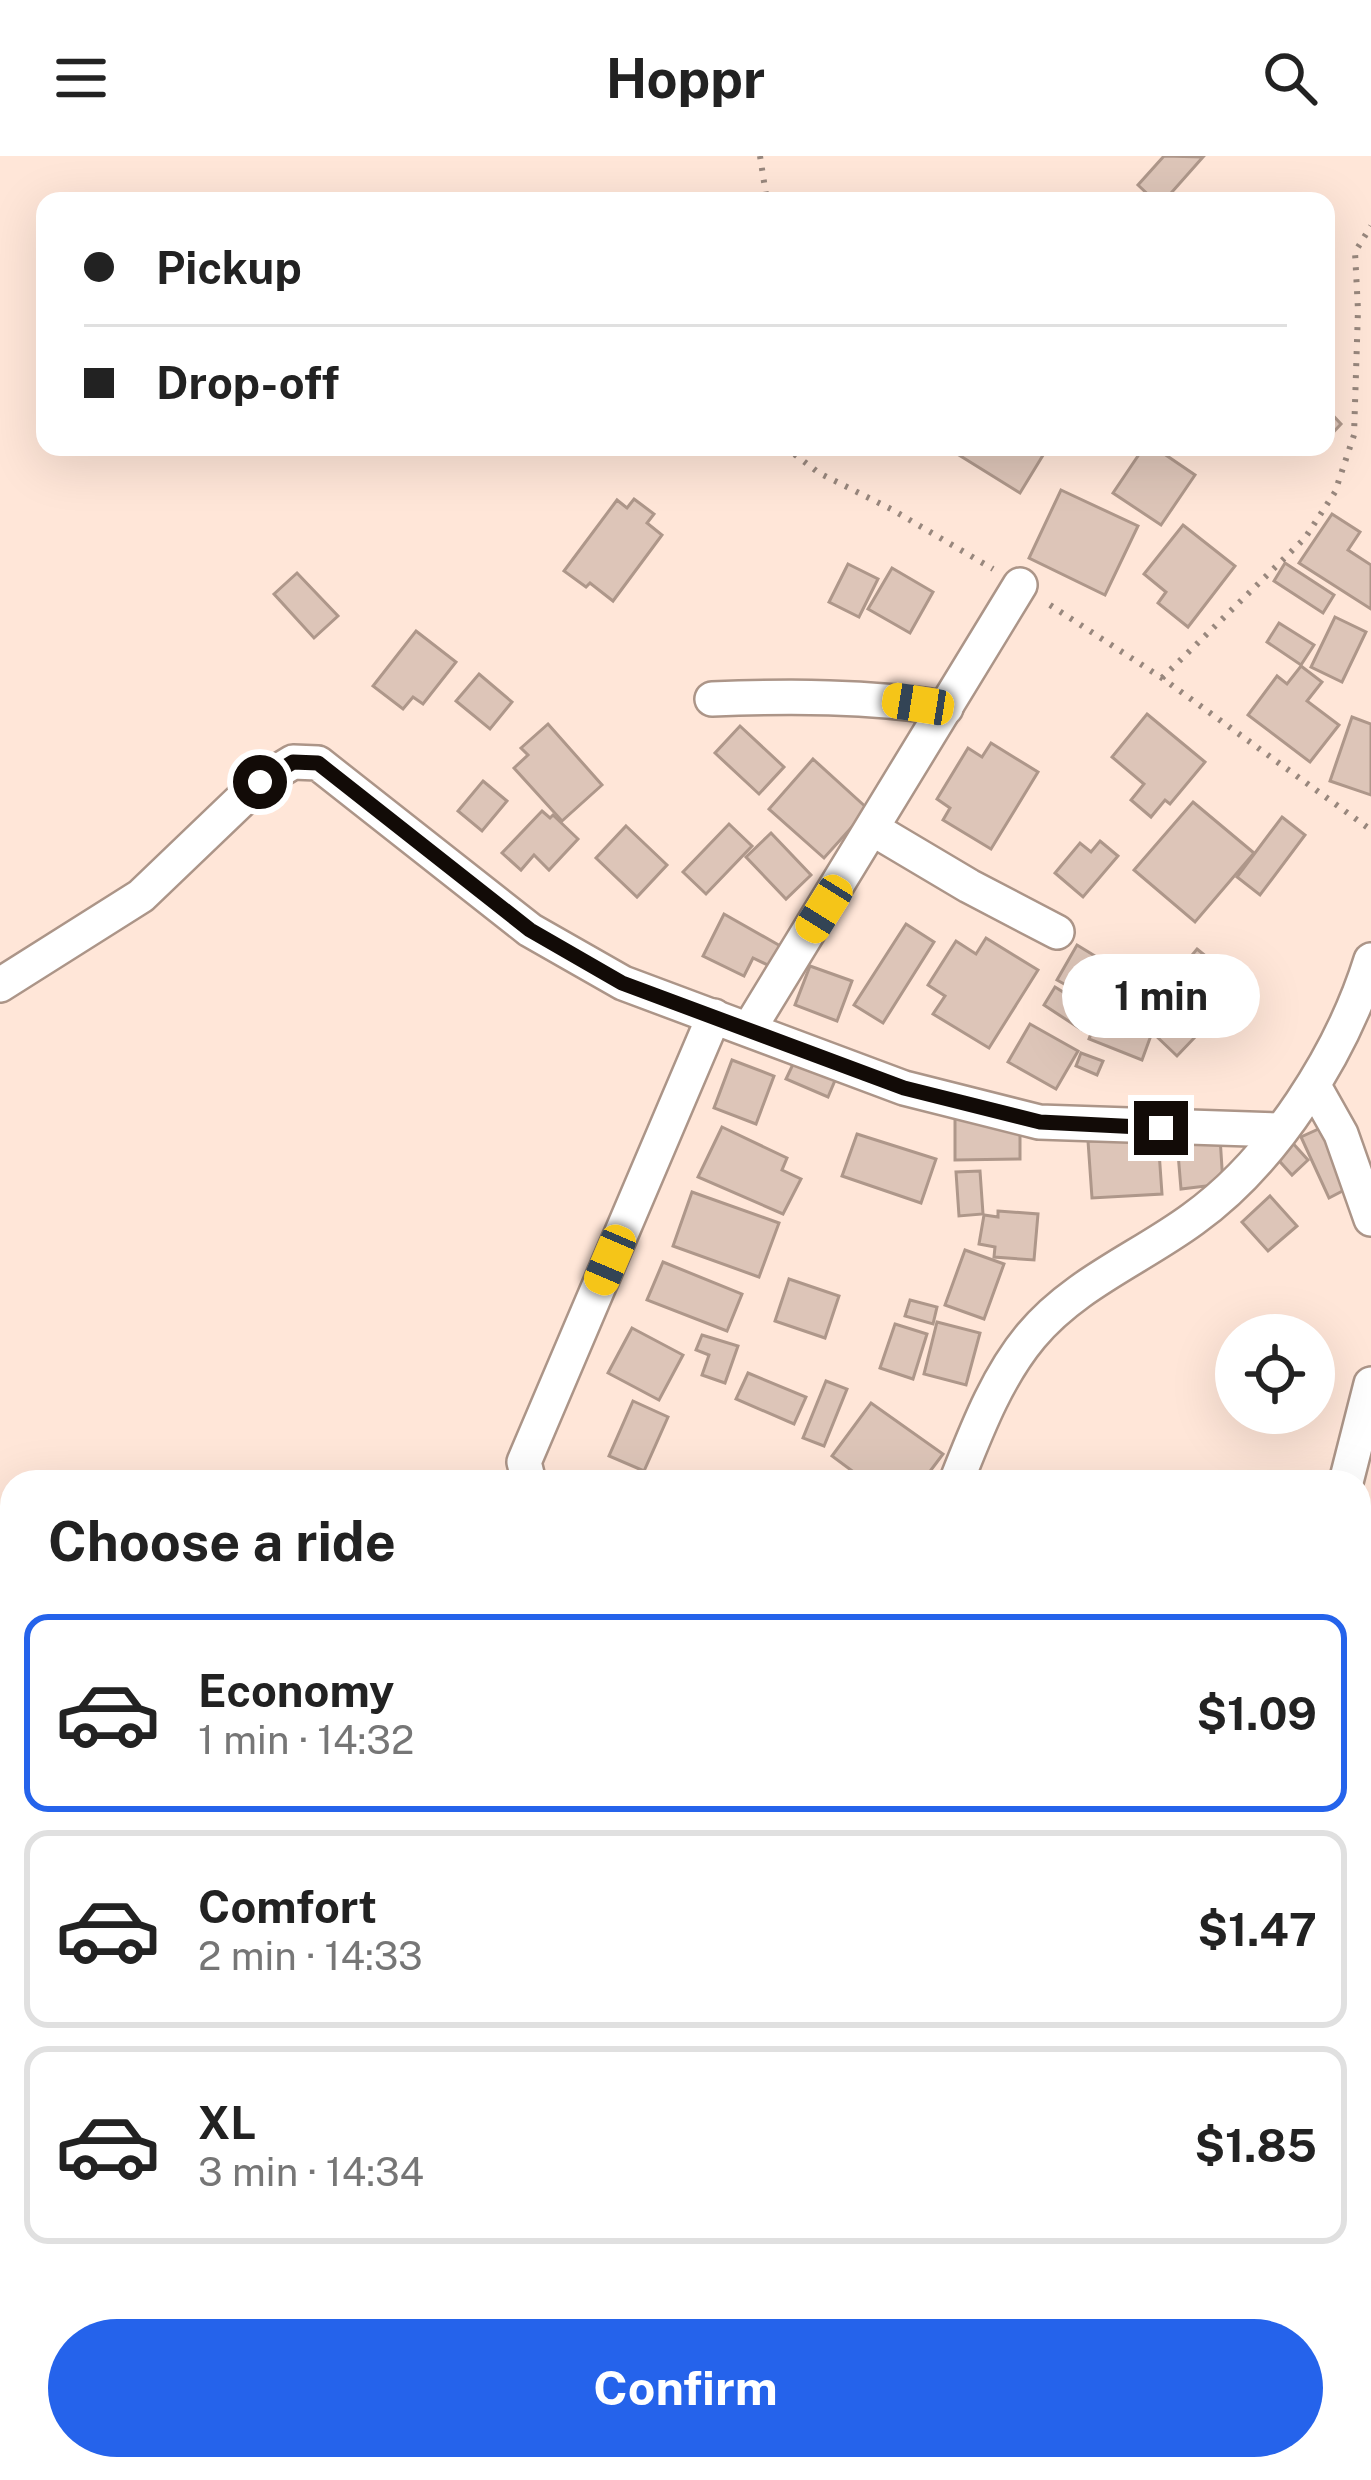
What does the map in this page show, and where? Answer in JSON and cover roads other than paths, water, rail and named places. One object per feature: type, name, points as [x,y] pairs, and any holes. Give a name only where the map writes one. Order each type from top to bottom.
[{"type":"street","points":[[749,1029],[1020,586]]},
{"type":"street","points":[[712,699],[817,695],[946,708]]},
{"type":"street","points":[[0,985],[141,896],[260,782],[293,762],[318,763],[530,930],[622,983],[904,1088],[1040,1122],[1279,1130]]},
{"type":"street","points":[[873,829],[1057,932]]},
{"type":"street","points":[[961,1470],[986,1408],[1031,1336],[1083,1288],[1193,1220],[1228,1191],[1279,1130],[1314,1086],[1356,1007],[1371,960]]},
{"type":"street","points":[[526,1470],[524,1462],[714,1016]]},
{"type":"street","points":[[1314,1086],[1342,1134],[1371,1219]]},
{"type":"street","points":[[1349,1470],[1371,1384]]}]
